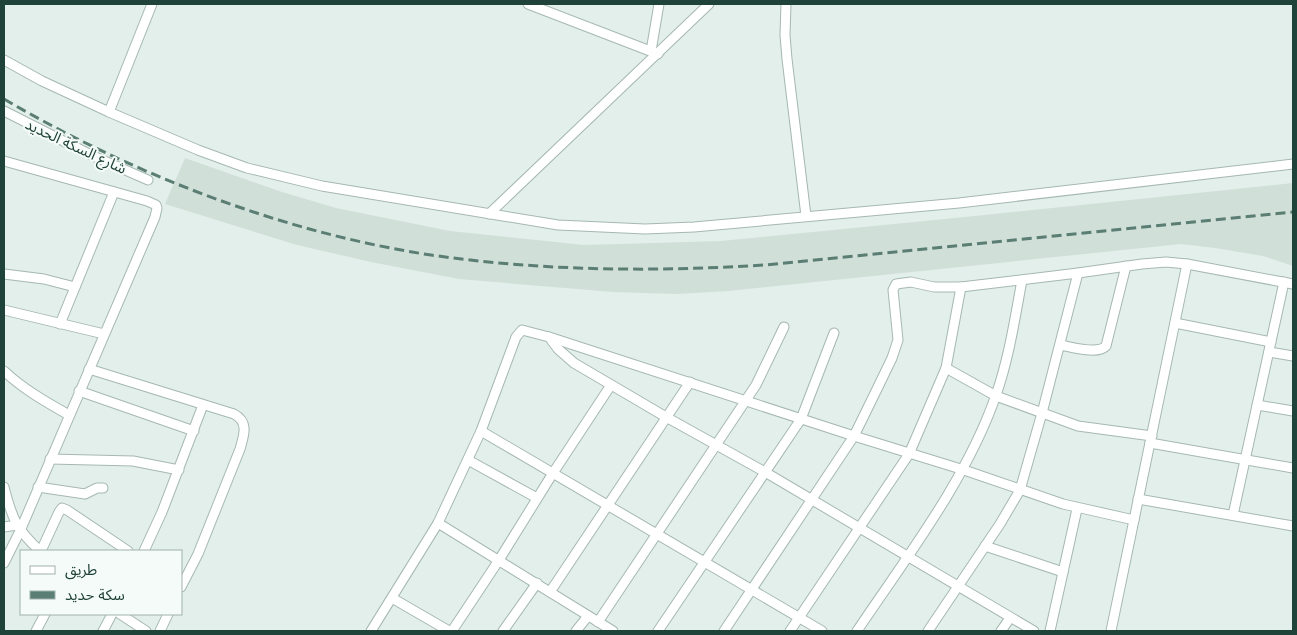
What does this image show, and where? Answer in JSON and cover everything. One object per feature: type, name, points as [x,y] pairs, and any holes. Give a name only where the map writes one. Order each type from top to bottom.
[{"type":"street","points":[[109,112],[152,4]]},
{"type":"street","points":[[528,4],[654,53]]},
{"type":"street","points":[[654,53],[659,4]]},
{"type":"street","points":[[489,214],[654,53],[709,4]]},
{"type":"street","points":[[786,4],[787,51],[806,216]]},
{"type":"street","points":[[4,60],[42,81],[109,112],[206,153],[271,175],[322,186],[558,225],[645,229],[694,227],[959,203],[1293,164]]},
{"type":"street","name":"شارع السكة الحديد","points":[[4,111],[91,155],[148,180]]},
{"type":"street","points":[[4,161],[153,203],[157,208],[4,562]]},
{"type":"street","points":[[60,324],[114,192]]},
{"type":"street","points":[[724,631],[854,436],[896,349],[898,330],[893,290],[896,284],[911,282],[934,287],[961,287],[1160,262],[1187,264],[1289,283],[1271,342],[1233,515]]},
{"type":"street","points":[[1111,631],[1187,264]]},
{"type":"street","points":[[1060,345],[1097,351],[1106,346],[1126,266]]},
{"type":"street","points":[[928,631],[1020,490],[1078,273]]},
{"type":"street","points":[[4,274],[44,279],[75,287]]},
{"type":"street","points":[[857,631],[964,470],[996,396],[1005,364],[1022,280]]},
{"type":"street","points":[[790,631],[909,454],[946,368],[961,287]]},
{"type":"street","points":[[4,310],[104,334]]},
{"type":"street","points":[[1175,323],[1271,342]]},
{"type":"street","points":[[598,622],[764,370],[784,328]]},
{"type":"street","points":[[370,631],[438,523],[481,431],[518,332],[522,330],[528,330],[909,454],[964,470],[1077,509],[1134,520]]},
{"type":"street","points":[[658,631],[801,418],[834,333]]},
{"type":"street","points":[[549,337],[565,356],[611,385],[765,472],[1034,631]]},
{"type":"street","points":[[1269,352],[1293,356]]},
{"type":"street","points":[[946,368],[996,396],[1078,426],[1293,468]]},
{"type":"street","points":[[89,369],[240,417],[244,422],[244,435],[214,514],[182,585]]},
{"type":"street","points":[[4,371],[32,394],[69,415]]},
{"type":"street","points":[[550,592],[690,382]]},
{"type":"street","points":[[392,598],[451,631],[499,560],[552,473],[611,385]]},
{"type":"street","points":[[79,391],[194,431]]},
{"type":"street","points":[[144,550],[179,470],[203,405]]},
{"type":"street","points":[[1257,405],[1293,411]]},
{"type":"street","points":[[481,431],[822,631]]},
{"type":"street","points":[[50,459],[133,461],[179,470]]},
{"type":"street","points":[[468,460],[537,498]]},
{"type":"street","points":[[4,487],[18,528],[40,550]]},
{"type":"street","points":[[38,487],[85,494],[97,488],[103,488]]},
{"type":"street","points":[[1138,499],[1293,526]]},
{"type":"street","points":[[41,550],[62,508],[127,550]]},
{"type":"street","points":[[1050,631],[1077,509]]},
{"type":"street","points":[[438,523],[613,631]]},
{"type":"street","points":[[4,527],[18,528]]},
{"type":"street","points":[[985,546],[1063,572]]},
{"type":"street","points":[[502,631],[537,583]]},
{"type":"street","points":[[36,631],[44,615]]},
{"type":"street","points":[[103,631],[111,615]]},
{"type":"street","points":[[122,615],[146,631]]},
{"type":"street","points":[[160,631],[168,615]]},
{"type":"street","points":[[576,631],[588,616]]},
{"type":"street","points":[[1001,631],[1010,618]]},
{"type":"shaded area","points":[[185,158],[282,192],[336,208],[450,231],[584,245],[721,241],[1293,183],[1293,266],[1263,256],[1181,244],[728,291],[676,294],[613,292],[459,279],[297,245],[165,204]]},
{"type":"railway","points":[[4,99],[104,152],[157,176],[265,216],[320,232],[376,245],[431,255],[514,264],[598,269],[681,269],[765,265],[1293,212]]}]
